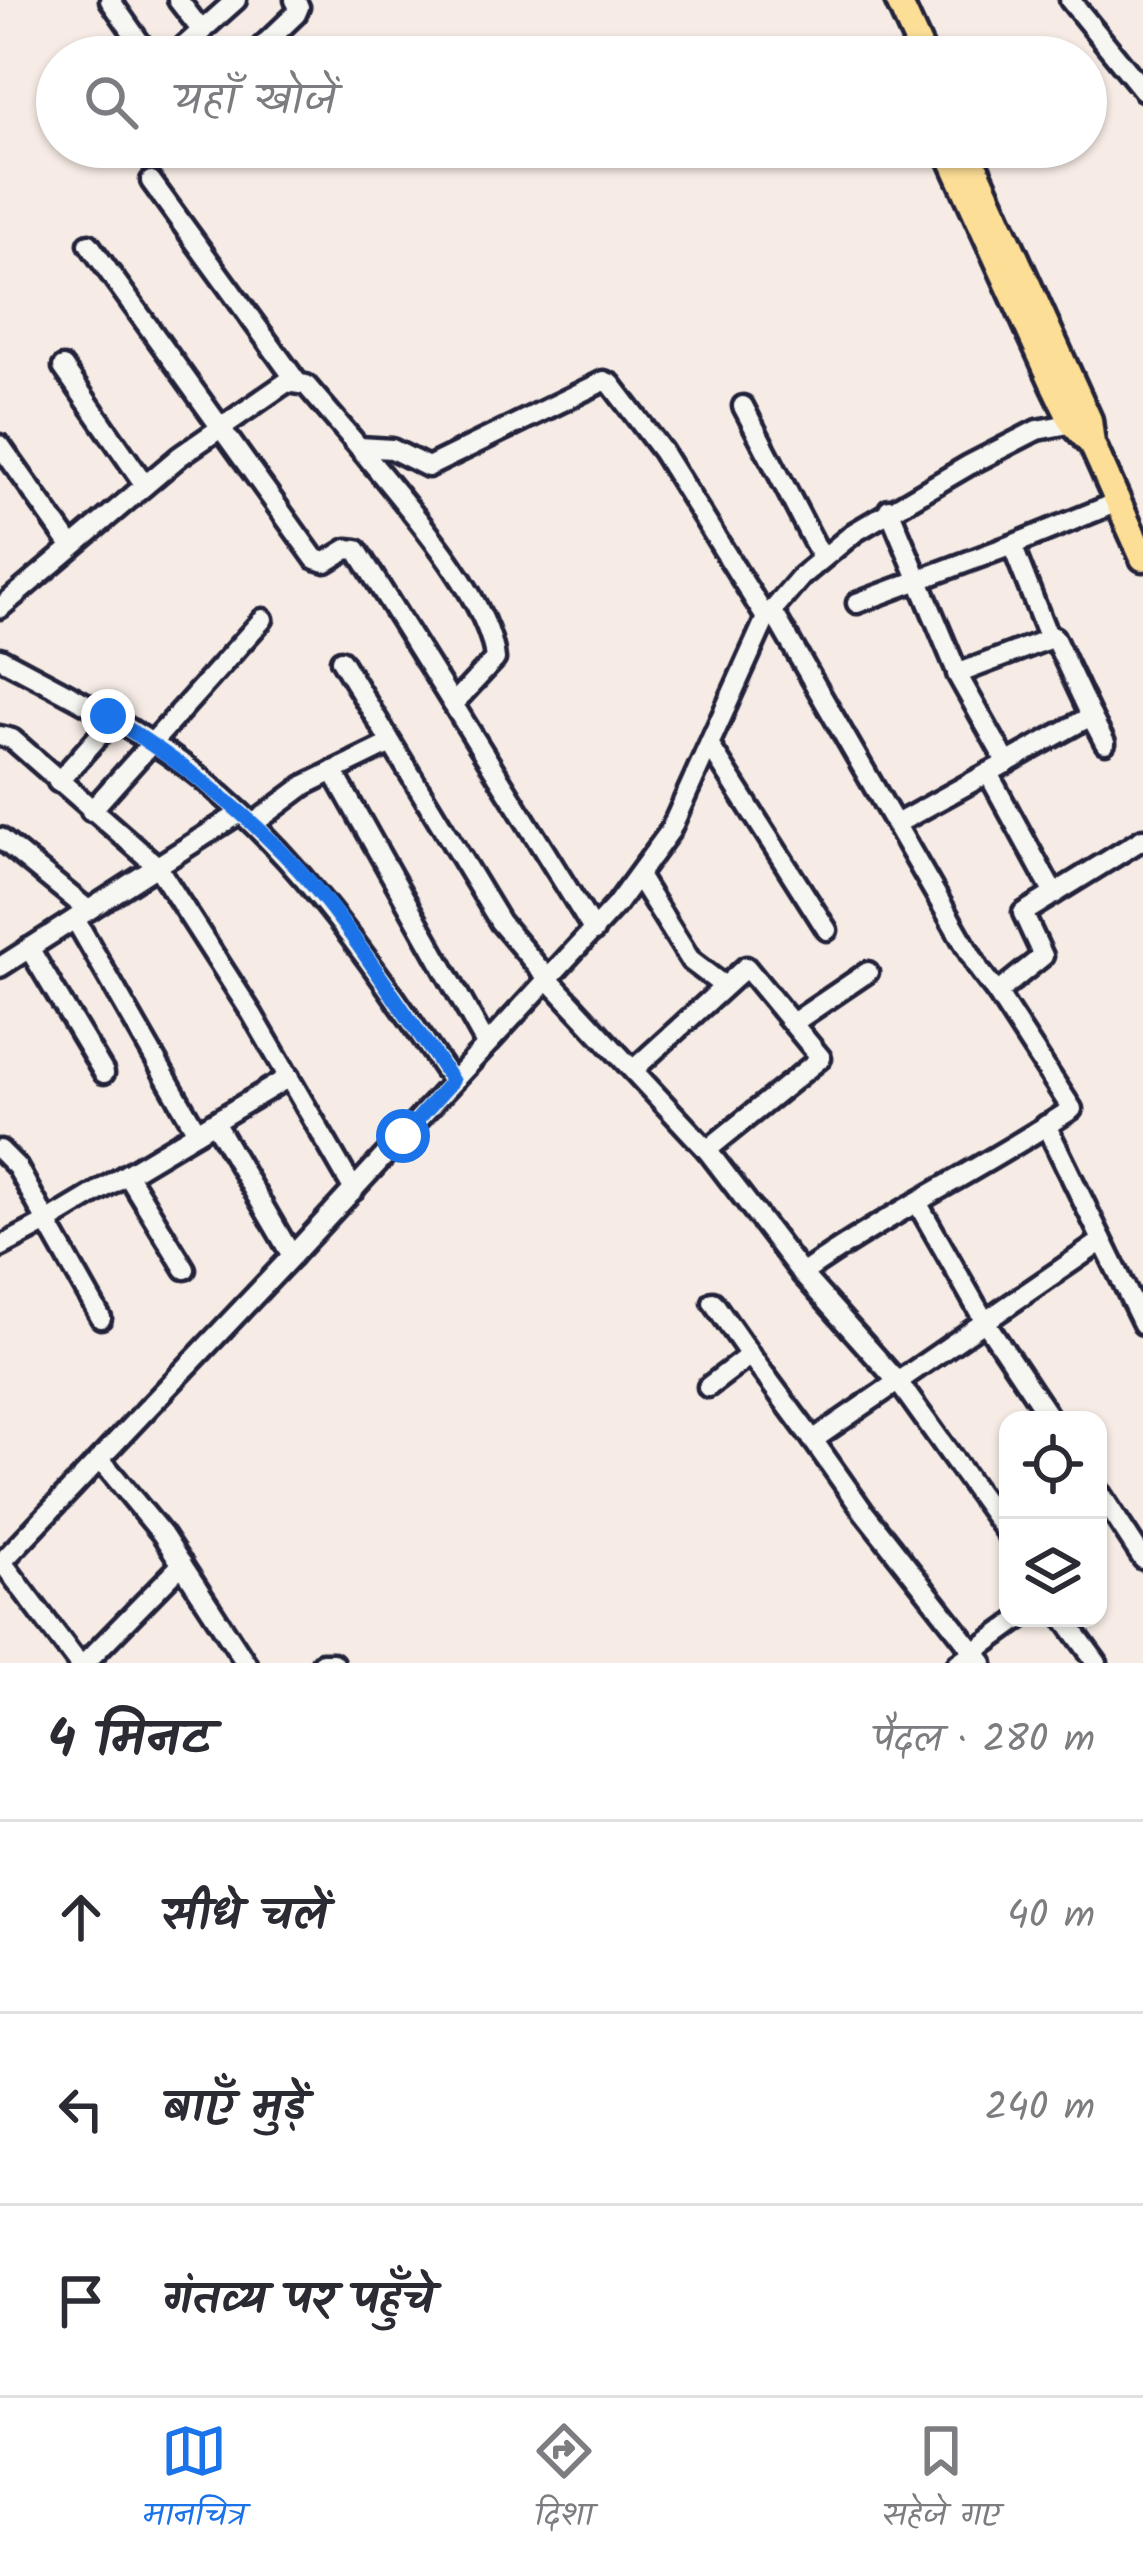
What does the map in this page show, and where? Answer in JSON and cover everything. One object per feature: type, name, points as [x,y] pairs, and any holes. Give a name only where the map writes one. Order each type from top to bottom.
[{"type":"main road","points":[[880,0],[896,36]]},
{"type":"main road","points":[[898,0],[914,36]]},
{"type":"main road","points":[[956,168],[1130,514],[1143,558]]},
{"type":"main road","points":[[975,168],[1075,409]]},
{"type":"street","points":[[110,0],[135,36]]},
{"type":"street","points":[[178,0],[202,31]]},
{"type":"street","points":[[196,36],[236,0]]},
{"type":"street","points":[[273,36],[296,14],[295,0]]},
{"type":"street","points":[[1070,0],[1099,36]]},
{"type":"street","points":[[1107,46],[1143,90]]},
{"type":"street","points":[[151,181],[297,382]]},
{"type":"street","points":[[89,244],[316,559],[326,562],[347,549],[357,550],[594,931]]},
{"type":"street","points":[[63,367],[145,485]]},
{"type":"street","points":[[359,447],[392,449],[421,466],[435,466],[573,394],[604,381],[611,384],[662,451],[769,614],[898,824],[980,971],[1072,1107],[918,1204],[869,1226],[802,1274]]},
{"type":"street","points":[[0,608],[220,426],[278,386],[297,382],[306,385],[359,447],[460,578],[494,648],[495,659],[486,673],[453,704]]},
{"type":"street","points":[[743,406],[821,558]]},
{"type":"street","points":[[182,1564],[82,1663],[1,1563],[594,931],[670,831],[769,614],[821,558],[889,509],[1075,409]]},
{"type":"street","points":[[0,445],[72,547]]},
{"type":"street","points":[[889,509],[958,674],[1007,763]]},
{"type":"street","points":[[857,603],[1012,545],[1130,514]]},
{"type":"street","points":[[1012,545],[1049,639]]},
{"type":"street","points":[[92,811],[262,619]]},
{"type":"street","points":[[958,674],[1054,637],[1105,743]]},
{"type":"street","points":[[0,658],[114,719],[184,765],[246,819],[316,889],[452,1081]]},
{"type":"street","points":[[340,660],[500,922],[707,1150],[802,1274],[899,1383],[999,1522]]},
{"type":"street","points":[[898,824],[1091,716]]},
{"type":"street","points":[[58,782],[114,719]]},
{"type":"street","points":[[0,736],[12,739],[157,866],[354,1190]]},
{"type":"street","points":[[0,968],[157,866],[391,742]]},
{"type":"street","points":[[710,746],[827,930]]},
{"type":"street","points":[[334,771],[486,1045]]},
{"type":"street","points":[[988,773],[1054,894]]},
{"type":"street","points":[[0,838],[82,915],[206,1127],[292,1256]]},
{"type":"street","points":[[997,993],[1043,956],[1023,913],[1143,839]]},
{"type":"street","points":[[638,876],[691,962],[724,986]]},
{"type":"street","points":[[29,948],[104,1073]]},
{"type":"street","points":[[633,1070],[746,967],[821,1058],[707,1150]]},
{"type":"street","points":[[793,1023],[868,972]]},
{"type":"street","points":[[0,1247],[289,1077]]},
{"type":"street","points":[[1046,1125],[1102,1241],[1135,1286],[1143,1324]]},
{"type":"street","points":[[0,1150],[17,1167],[100,1318]]},
{"type":"street","points":[[127,1174],[184,1269]]},
{"type":"street","points":[[918,1204],[984,1320],[1045,1411]]},
{"type":"street","points":[[813,1440],[1102,1241]]},
{"type":"street","points":[[713,1302],[972,1659],[1010,1627]]},
{"type":"street","points":[[709,1387],[750,1355]]},
{"type":"street","points":[[100,1459],[182,1564],[248,1662]]},
{"type":"street","points":[[1107,1504],[1143,1559]]},
{"type":"street","points":[[1071,1627],[1097,1663]]},
{"type":"street","points":[[322,1663],[333,1663]]},
{"type":"route","points":[[108,716],[184,765],[253,824],[316,889],[434,1054],[452,1081],[403,1136]]}]
